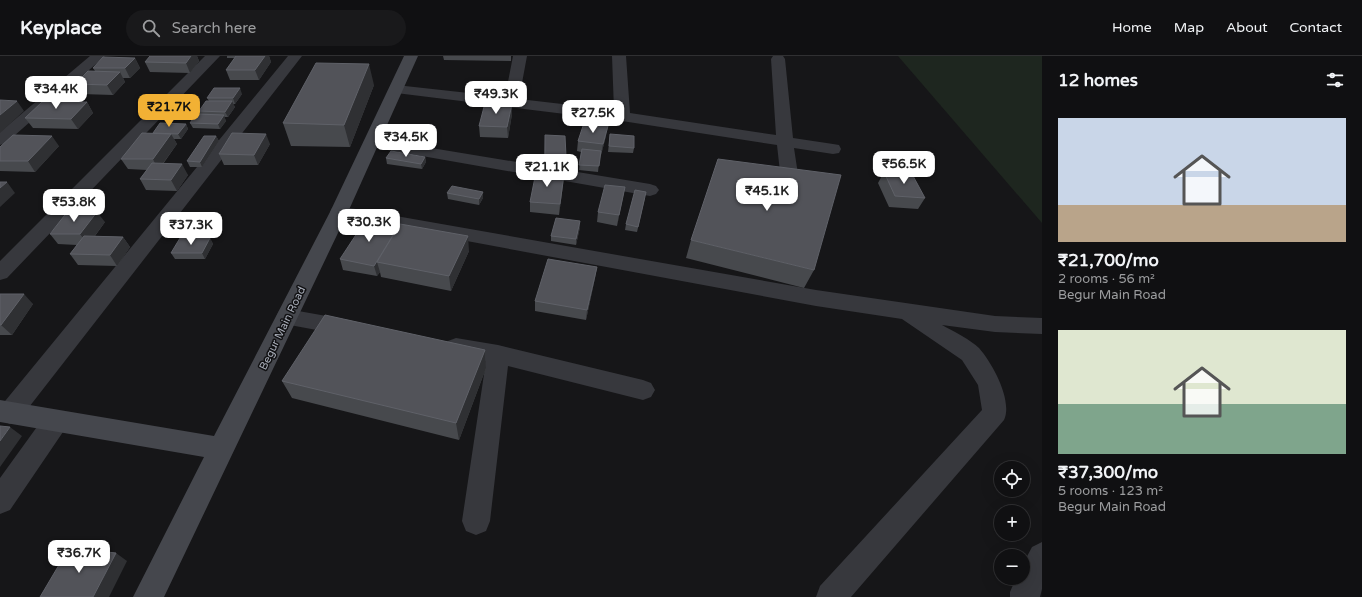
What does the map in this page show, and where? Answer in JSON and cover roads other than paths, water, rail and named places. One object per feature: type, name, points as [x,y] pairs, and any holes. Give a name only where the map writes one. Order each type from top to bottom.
[{"type":"street","points":[[0,140],[98,56]]},
{"type":"street","points":[[0,273],[213,56]]},
{"type":"street","points":[[222,449],[5,412],[295,56]]},
{"type":"street","name":"Begur Main Road","points":[[148,597],[339,212],[411,56]]},
{"type":"street","points":[[511,103],[520,56]]},
{"type":"street","points":[[619,56],[622,116]]},
{"type":"street","points":[[778,59],[790,181]]},
{"type":"street","points":[[396,89],[622,116],[833,148]]},
{"type":"street","points":[[371,143],[650,190]]},
{"type":"street","points":[[339,212],[816,298],[995,324],[1042,326]]},
{"type":"street","points":[[831,597],[995,413],[989,383],[970,354],[907,312]]},
{"type":"street","points":[[287,317],[365,331]]},
{"type":"street","points":[[436,343],[498,354],[643,390]]},
{"type":"street","points":[[476,521],[498,354]]},
{"type":"street","points":[[0,501],[56,421]]},
{"type":"street","points":[[1025,597],[1025,592],[1042,557]]}]
